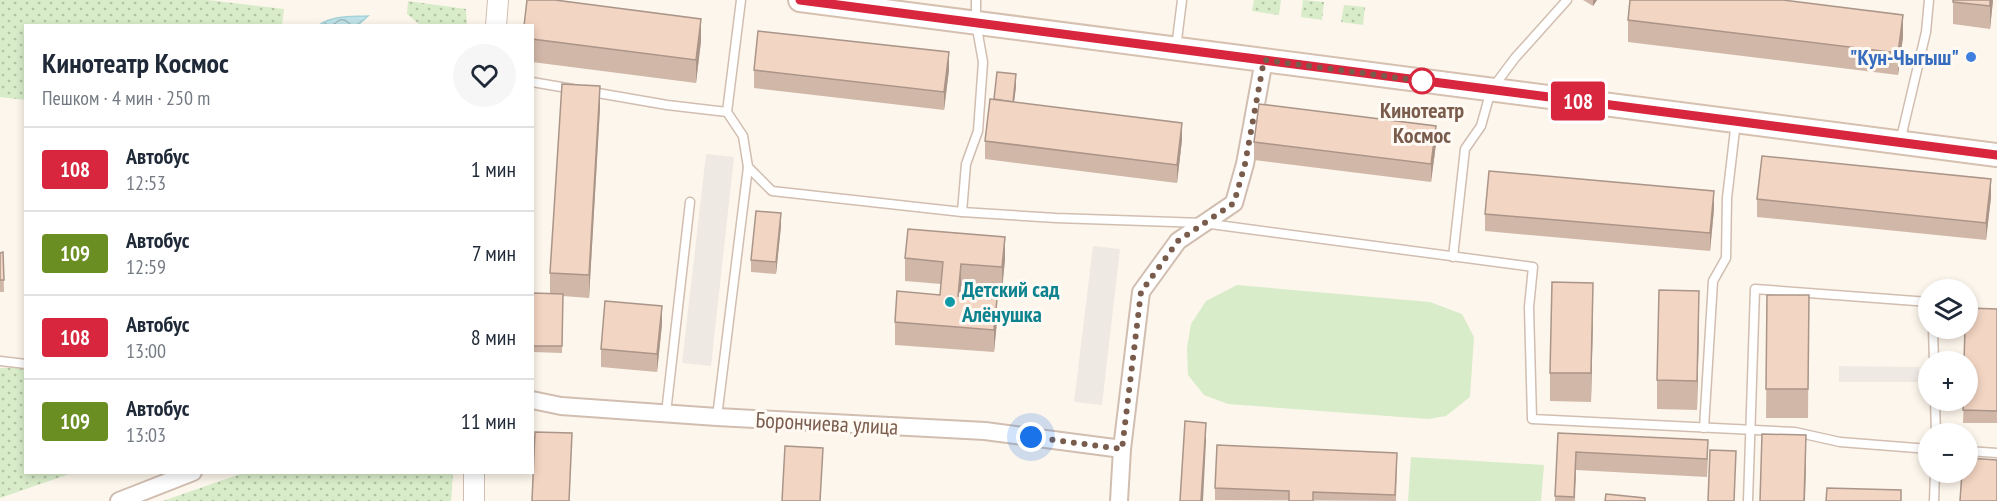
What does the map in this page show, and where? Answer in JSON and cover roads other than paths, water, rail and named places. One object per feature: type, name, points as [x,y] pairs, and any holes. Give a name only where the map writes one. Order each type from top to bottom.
[{"type":"main road","points":[[800,0],[1997,155]]},
{"type":"street","points":[[496,24],[498,0]]},
{"type":"street","points":[[1119,501],[1122,449],[1141,292],[1178,241],[1234,203],[1245,164],[1264,60]]},
{"type":"street","name":"Борончиева улица","points":[[534,400],[561,406],[717,417],[986,431],[1122,449]]},
{"type":"street","points":[[119,501],[189,474]]},
{"type":"street","points":[[474,474],[474,501]]},
{"type":"lane","points":[[717,417],[748,167],[743,136],[727,112],[741,0]]},
{"type":"lane","points":[[962,212],[966,164],[978,131],[983,62],[976,23],[976,0]]},
{"type":"lane","points":[[1176,49],[1182,0]]},
{"type":"lane","points":[[1453,257],[1465,149],[1481,126],[1491,90],[1515,58],[1567,0]]},
{"type":"lane","points":[[1900,143],[1926,32],[1929,0]]},
{"type":"lane","points":[[534,82],[667,105],[727,112]]},
{"type":"lane","points":[[1704,428],[1713,280],[1726,258],[1727,198],[1736,122]]},
{"type":"lane","points":[[748,167],[772,191],[962,212],[1203,223],[1533,267],[1529,307],[1532,419],[1795,432],[1840,442],[1918,448]]},
{"type":"lane","points":[[666,413],[690,202]]},
{"type":"lane","points":[[1748,501],[1755,289],[1918,301]]},
{"type":"lane","points":[[0,361],[24,364]]},
{"type":"lane","points":[[1978,452],[1997,453]]},
{"type":"lane","points":[[1934,501],[1935,483]]},
{"type":"water","points":[[368,16],[359,24],[321,24],[337,18]]},
{"type":"place","name":"\"Кун-Чыгыш\"","points":[[1971,57]]},
{"type":"place","name":"Кинотеатр Космос","points":[[1422,81]]},
{"type":"place","name":"Детский сад Алёнушка","points":[[950,302]]}]
